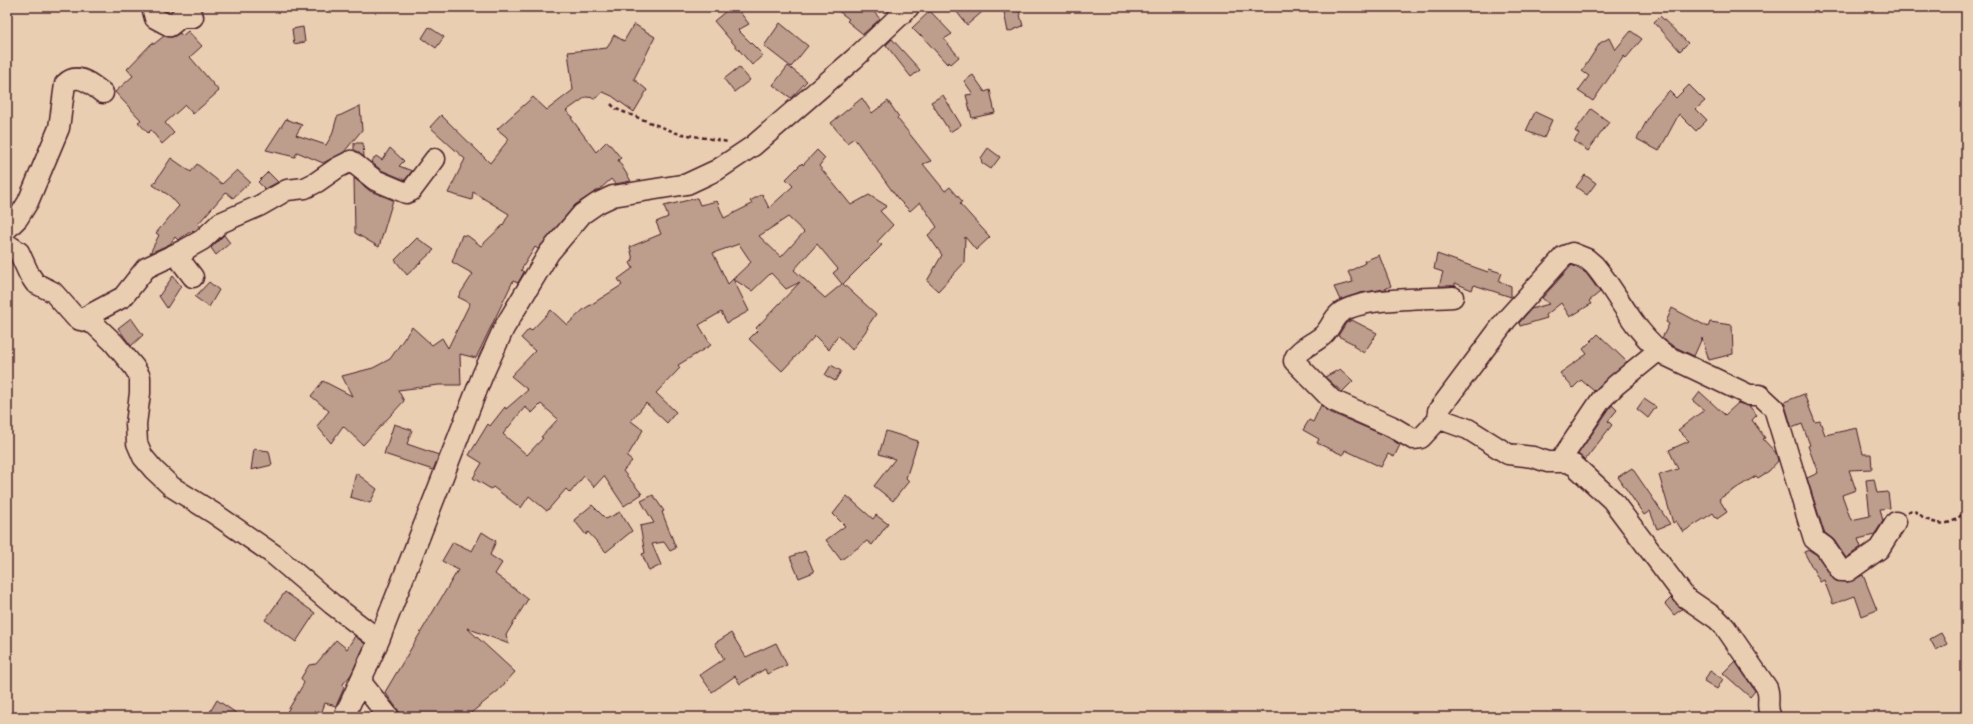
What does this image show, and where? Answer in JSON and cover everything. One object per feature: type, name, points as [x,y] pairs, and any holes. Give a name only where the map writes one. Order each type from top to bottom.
[{"type":"street","points":[[152,7],[155,18],[170,26],[181,17],[193,17]]},
{"type":"street","points":[[344,717],[379,640],[483,374],[504,328],[549,253],[582,214],[598,203],[613,196],[687,184],[717,170],[752,146],[854,59],[909,7]]},
{"type":"street","points":[[7,229],[18,218],[28,202],[56,134],[61,119],[65,84],[70,80],[84,80],[103,93]]},
{"type":"street","points":[[80,320],[123,296],[146,268],[202,240],[220,223],[259,206],[286,190],[305,188],[349,162],[376,180],[406,193],[411,191],[435,159]]},
{"type":"street","points":[[7,244],[19,252],[29,274],[35,283],[53,292],[72,315],[80,320],[94,324],[113,342],[134,367],[140,377],[140,393],[136,424],[137,443],[143,457],[154,470],[172,487],[215,514],[273,554],[332,604],[379,640]]},
{"type":"street","points":[[186,249],[180,260],[193,277]]},
{"type":"street","points":[[1440,420],[1438,411],[1506,320],[1564,256],[1569,253],[1587,259],[1594,264],[1642,334],[1667,356],[1749,395],[1760,395],[1771,404],[1774,408],[1814,539],[1825,547],[1841,571],[1848,571],[1879,549],[1896,522]]},
{"type":"street","points":[[1440,420],[1421,438],[1413,439],[1387,424],[1332,400],[1296,364],[1294,357],[1324,335],[1338,315],[1344,311],[1376,301],[1453,297]]},
{"type":"street","points":[[1560,461],[1601,400],[1616,384],[1659,350]]},
{"type":"street","points":[[1440,420],[1464,428],[1508,454],[1533,457],[1548,462],[1560,461],[1574,465],[1608,495],[1681,593],[1690,601],[1717,619],[1725,627],[1767,688],[1769,694],[1767,708],[1771,717]]},
{"type":"street","points":[[360,682],[389,717]]},
{"type":"path","points":[[611,104],[616,109],[677,133],[752,146]]},
{"type":"path","points":[[1896,522],[1912,510],[1935,522],[1956,522],[1966,508]]},
{"type":"building","points":[[731,7],[736,7],[749,24],[738,30],[763,55],[752,65],[714,21]]},
{"type":"building","points":[[833,7],[870,7],[880,19],[863,34],[847,21],[849,19]]},
{"type":"building","points":[[953,7],[988,7],[967,25]]},
{"type":"building","points":[[1003,7],[1018,7],[1023,26],[1008,32]]},
{"type":"building","points":[[930,11],[952,34],[944,39],[959,57],[951,64],[949,62],[947,64],[921,35],[920,36],[912,28]]},
{"type":"building","points":[[1660,16],[1688,43],[1680,51],[1654,22]]},
{"type":"building","points":[[780,23],[808,46],[791,67],[764,46]]},
{"type":"building","points":[[634,24],[655,37],[634,79],[647,90],[634,112],[612,96],[603,92],[596,98],[586,97],[566,111],[573,117],[571,118],[596,152],[607,141],[621,158],[618,160],[631,181],[615,184],[611,179],[600,189],[575,205],[538,249],[535,247],[521,270],[524,272],[518,283],[513,281],[476,358],[460,354],[461,385],[439,385],[398,390],[404,401],[363,445],[343,426],[331,443],[317,426],[329,411],[311,396],[323,381],[352,396],[342,376],[373,368],[390,359],[412,327],[432,345],[442,338],[448,348],[470,303],[458,297],[473,274],[452,262],[462,235],[468,236],[481,246],[503,225],[509,214],[473,192],[472,200],[448,193],[465,159],[430,127],[441,115],[490,163],[509,139],[497,129],[533,97],[547,110],[573,90],[568,52],[607,48],[614,35],[624,41]]},
{"type":"building","points":[[303,27],[305,42],[294,44],[292,29]]},
{"type":"building","points":[[429,27],[444,37],[436,48],[422,38]]},
{"type":"building","points":[[188,31],[202,46],[190,57],[219,91],[193,114],[185,105],[165,123],[174,133],[162,144],[151,130],[148,133],[138,122],[141,120],[115,92],[133,76],[127,69],[152,43],[154,44],[164,36],[172,37],[180,33],[182,36]]},
{"type":"building","points":[[1631,31],[1642,39],[1626,58],[1624,56],[1593,101],[1578,91],[1589,76],[1582,71],[1600,43],[1609,38],[1615,50]]},
{"type":"building","points":[[892,39],[920,70],[911,77],[886,45]]},
{"type":"building","points":[[788,66],[807,81],[791,98],[773,85]]},
{"type":"building","points":[[739,67],[750,80],[734,92],[724,79]]},
{"type":"building","points":[[973,75],[985,92],[990,90],[995,113],[972,118],[966,95],[973,94],[964,81]]},
{"type":"building","points":[[1689,85],[1705,101],[1696,109],[1707,120],[1696,131],[1679,114],[1659,151],[1637,139],[1654,107],[1669,91],[1676,98]]},
{"type":"building","points":[[943,95],[961,125],[950,132],[931,102]]},
{"type":"building","points":[[862,98],[872,113],[888,101],[899,117],[897,118],[931,161],[923,164],[945,191],[950,187],[962,201],[960,204],[990,237],[976,250],[965,237],[964,263],[938,291],[927,281],[942,255],[928,235],[937,227],[920,202],[910,211],[898,199],[854,138],[847,143],[831,123]]},
{"type":"building","points":[[360,106],[362,130],[344,152],[323,163],[297,152],[295,157],[266,150],[286,119],[302,125],[296,135],[326,145],[332,135],[337,117]]},
{"type":"building","points":[[1591,109],[1609,122],[1588,151],[1574,141],[1579,134],[1575,131]]},
{"type":"building","points":[[1535,112],[1552,120],[1544,138],[1526,131]]},
{"type":"building","points":[[354,143],[363,143],[364,157],[354,150]]},
{"type":"building","points":[[390,148],[404,161],[399,166],[412,171],[405,180],[381,170],[371,162],[376,156],[382,160]]},
{"type":"building","points":[[988,148],[1000,157],[991,169],[982,163],[981,158]]},
{"type":"building","points":[[817,150],[825,158],[819,166],[851,205],[869,195],[887,206],[880,211],[893,225],[877,242],[882,245],[843,284],[876,314],[852,350],[838,335],[829,350],[815,336],[782,371],[749,339],[758,330],[756,328],[800,282],[786,289],[771,273],[752,291],[733,279],[749,311],[727,323],[721,312],[699,325],[711,345],[678,365],[680,368],[656,393],[676,412],[667,423],[646,403],[631,421],[643,430],[627,457],[632,461],[623,471],[642,494],[624,506],[604,476],[594,487],[584,476],[570,493],[566,489],[547,511],[529,496],[521,508],[493,487],[491,489],[473,478],[482,463],[469,455],[488,424],[490,426],[505,407],[506,409],[528,390],[511,376],[535,351],[521,338],[529,329],[531,331],[551,310],[567,325],[584,309],[622,285],[618,279],[633,268],[630,263],[633,260],[630,247],[661,234],[656,222],[668,217],[664,206],[697,198],[700,205],[717,201],[724,218],[752,204],[750,201],[762,194],[769,208],[793,186],[786,179],[802,163],[803,165]],"holes":[[[788,217],[804,232],[781,257],[759,236]],[[739,244],[751,262],[728,284],[713,253]],[[817,244],[838,269],[833,273],[842,284],[825,298],[794,270]],[[541,404],[558,419],[527,455],[503,434],[525,407],[532,413]]]},
{"type":"building","points":[[171,158],[191,172],[197,164],[222,184],[237,170],[250,182],[233,198],[226,192],[198,224],[200,226],[195,231],[190,232],[178,240],[175,237],[170,244],[150,253],[159,235],[156,233],[179,206],[170,196],[153,185]]},
{"type":"building","points":[[268,172],[278,182],[265,189],[258,182]]},
{"type":"building","points":[[1585,175],[1596,183],[1587,195],[1576,187]]},
{"type":"building","points":[[354,178],[370,191],[393,200],[379,247],[355,233]]},
{"type":"building","points":[[224,235],[230,243],[216,255],[211,248]]},
{"type":"building","points":[[417,238],[434,250],[407,275],[395,260]]},
{"type":"building","points":[[1437,254],[1488,272],[1489,269],[1502,273],[1499,281],[1511,286],[1511,297],[1474,285],[1472,290],[1455,283],[1455,286],[1439,286],[1443,272],[1434,269]]},
{"type":"building","points":[[1379,255],[1391,286],[1385,289],[1360,293],[1340,300],[1334,287],[1353,282],[1348,272],[1365,263],[1364,261]]},
{"type":"building","points":[[1572,265],[1586,273],[1600,292],[1589,301],[1591,304],[1570,317],[1561,303],[1546,315],[1547,318],[1520,326],[1519,323],[1531,309],[1549,304],[1542,298]]},
{"type":"building","points":[[173,276],[181,286],[167,308],[159,296]]},
{"type":"building","points":[[209,282],[219,290],[209,307],[195,297]]},
{"type":"building","points":[[1672,308],[1708,327],[1710,322],[1732,325],[1733,354],[1709,360],[1702,338],[1694,356],[1673,346],[1662,338],[1669,324],[1666,322]]},
{"type":"building","points":[[131,318],[143,335],[131,346],[118,328]]},
{"type":"building","points":[[1352,320],[1377,333],[1364,353],[1353,346],[1354,344],[1338,336],[1346,323]]},
{"type":"building","points":[[1598,334],[1627,362],[1594,391],[1581,380],[1573,388],[1560,373],[1587,354],[1583,349]]},
{"type":"building","points":[[831,365],[841,371],[835,381],[825,375]]},
{"type":"building","points":[[1340,369],[1353,381],[1342,392],[1325,377]]},
{"type":"building","points":[[1700,392],[1725,415],[1738,403],[1749,406],[1757,415],[1752,420],[1765,438],[1763,439],[1776,453],[1778,461],[1769,471],[1758,478],[1756,476],[1719,499],[1727,512],[1717,519],[1713,513],[1683,532],[1676,521],[1673,523],[1659,475],[1678,469],[1669,450],[1689,441],[1678,430],[1704,410],[1693,401]]},
{"type":"building","points":[[1804,394],[1815,422],[1820,421],[1825,435],[1857,428],[1863,454],[1871,454],[1872,469],[1849,470],[1856,490],[1842,495],[1851,520],[1870,516],[1866,480],[1874,479],[1877,493],[1888,492],[1890,508],[1880,509],[1883,521],[1874,535],[1858,539],[1861,547],[1846,558],[1834,540],[1824,532],[1807,478],[1818,473],[1808,446],[1810,445],[1802,424],[1792,428],[1784,402]]},
{"type":"building","points":[[1644,399],[1656,407],[1648,418],[1637,409]]},
{"type":"building","points":[[1321,405],[1327,411],[1386,436],[1400,445],[1394,457],[1388,454],[1381,467],[1345,450],[1343,455],[1317,443],[1319,439],[1303,430],[1309,420],[1313,422]]},
{"type":"building","points":[[1612,405],[1617,410],[1608,421],[1612,425],[1585,460],[1578,454]]},
{"type":"building","points":[[394,424],[412,430],[407,444],[439,455],[433,470],[384,454]]},
{"type":"building","points":[[886,431],[918,441],[906,478],[909,481],[893,501],[874,486],[895,459],[879,454]]},
{"type":"building","points":[[254,449],[269,451],[272,465],[251,470]]},
{"type":"building","points":[[1632,468],[1670,524],[1657,529],[1650,511],[1644,515],[1618,477]]},
{"type":"building","points":[[356,473],[377,489],[370,503],[350,497]]},
{"type":"building","points":[[653,495],[664,511],[662,512],[676,548],[670,551],[664,542],[652,544],[661,565],[649,571],[642,554],[645,553],[640,526],[654,523],[641,501]]},
{"type":"building","points":[[847,496],[873,519],[876,515],[888,524],[872,545],[867,541],[841,560],[826,540],[845,526],[833,514]]},
{"type":"building","points":[[592,505],[606,519],[620,512],[632,531],[606,552],[588,532],[586,535],[574,520]]},
{"type":"building","points":[[482,532],[496,541],[490,555],[502,563],[495,574],[528,599],[506,635],[509,644],[467,628],[515,672],[498,691],[466,717],[403,717],[385,692],[458,570],[442,561],[453,542],[472,551]]},
{"type":"building","points":[[1809,550],[1817,555],[1836,581],[1848,582],[1863,575],[1877,610],[1862,616],[1855,596],[1833,604],[1824,580],[1820,582],[1804,552]]},
{"type":"building","points":[[805,551],[814,572],[799,578],[790,557]]},
{"type":"building","points":[[285,592],[315,613],[296,642],[265,620]]},
{"type":"building","points":[[1671,598],[1682,609],[1674,615],[1665,604]]},
{"type":"building","points":[[731,633],[746,657],[776,643],[787,665],[767,674],[765,669],[740,684],[735,676],[712,692],[700,675],[724,659],[715,643]]},
{"type":"building","points":[[1941,633],[1947,644],[1936,650],[1930,639]]},
{"type":"building","points":[[355,636],[365,644],[351,675],[343,684],[344,688],[336,706],[325,703],[320,717],[284,717],[304,683],[301,678],[309,665],[316,664],[336,640],[347,649]]},
{"type":"building","points":[[1735,661],[1755,691],[1750,697],[1723,673]]},
{"type":"building","points":[[1710,671],[1723,679],[1717,689],[1704,681]]},
{"type":"building","points":[[217,700],[242,717],[207,717]]}]
